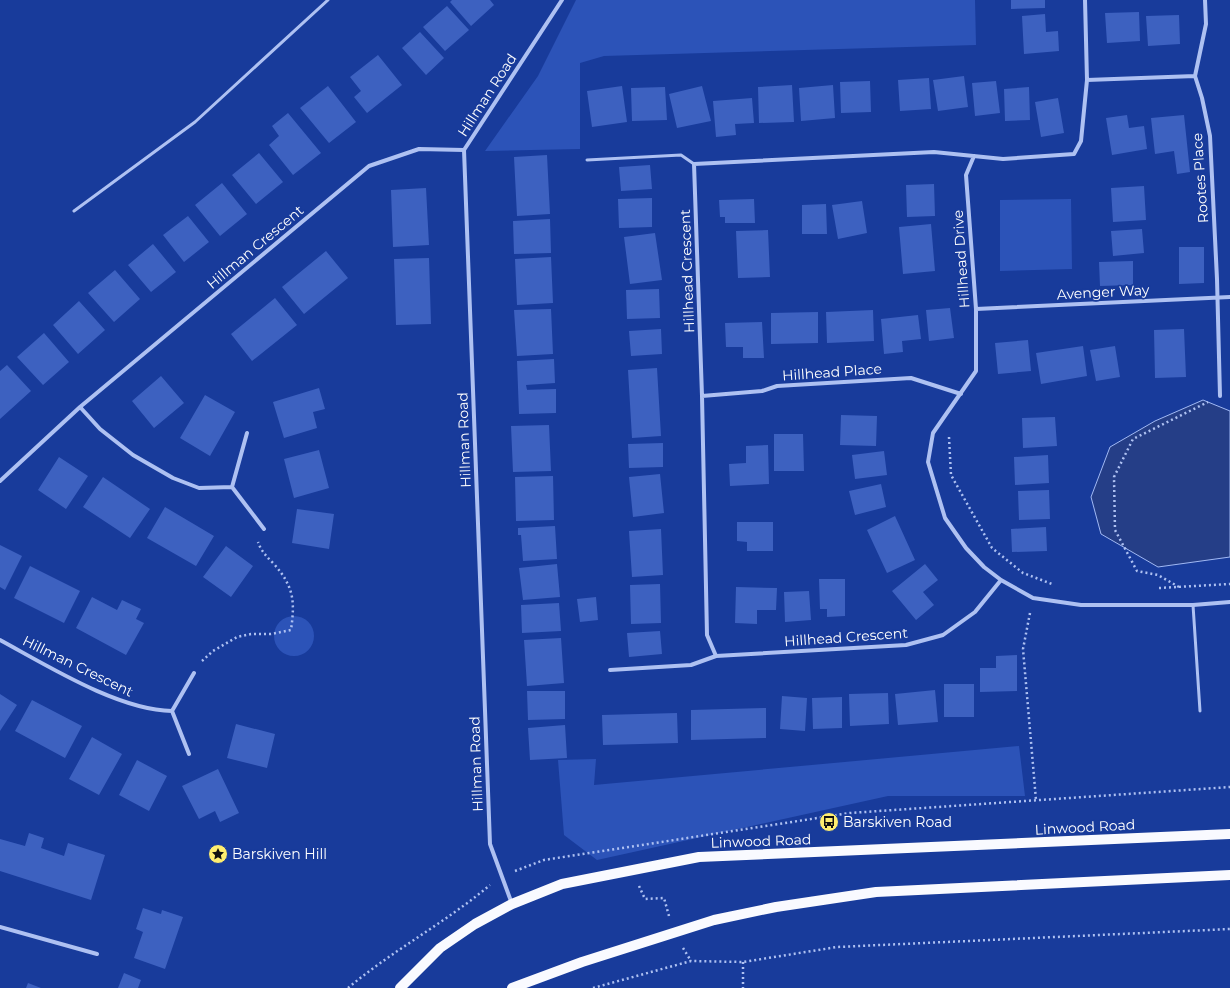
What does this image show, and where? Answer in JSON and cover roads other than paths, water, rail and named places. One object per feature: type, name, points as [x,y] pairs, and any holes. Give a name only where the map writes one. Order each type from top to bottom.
[{"type":"main road","name":"Linwood Road","points":[[400,988],[440,948],[475,924],[512,904],[562,884],[699,857],[877,851],[1230,834]]},
{"type":"main road","points":[[512,988],[582,962],[674,932],[722,918],[776,907],[876,892],[1230,875]]},
{"type":"street","name":"Hillman Road","points":[[512,904],[490,844],[464,150],[562,0]]},
{"type":"street","points":[[694,164],[934,152],[1002,159],[1074,154],[1081,141],[1088,80],[1085,0]]},
{"type":"street","name":"Rootes Place","points":[[1205,0],[1206,24],[1195,76],[1202,98],[1210,136],[1218,298],[1220,396]]},
{"type":"street","points":[[1088,80],[1195,76]]},
{"type":"street","name":"Hillman Crescent","points":[[0,481],[80,407],[369,166],[419,149],[464,150]]},
{"type":"street","name":"Hillhead Drive","points":[[974,156],[966,175],[976,309],[976,371],[933,433],[928,462],[945,518],[966,548],[984,567],[1001,580],[1033,598],[1081,605],[1193,605]]},
{"type":"street","name":"Hillhead Crescent","points":[[694,164],[702,396],[707,635],[716,656]]},
{"type":"street","name":"Avenger Way","points":[[976,309],[1230,298]]},
{"type":"street","name":"Hillhead Place","points":[[702,396],[762,391],[777,386],[911,378],[961,394]]},
{"type":"street","points":[[80,407],[100,429],[133,455],[173,478],[199,488],[232,487]]},
{"type":"street","points":[[232,487],[247,433]]},
{"type":"street","points":[[232,487],[264,529]]},
{"type":"street","name":"Hillhead Crescent","points":[[610,670],[691,665],[716,656],[906,645],[944,636],[975,612],[1001,580]]},
{"type":"street","points":[[1193,605],[1230,602]]},
{"type":"street","name":"Hillman Crescent","points":[[0,640],[75,680],[135,706],[159,711],[172,711]]},
{"type":"street","points":[[189,754],[172,711],[194,673]]},
{"type":"street","points":[[0,927],[97,954]]},
{"type":"lane","points":[[74,211],[195,122],[328,0]]},
{"type":"lane","points":[[587,160],[681,155],[694,164]]},
{"type":"lane","points":[[1193,605],[1200,711]]},
{"type":"place","name":"Barskiven Road","points":[[829,822]]},
{"type":"place","name":"Barskiven Hill","points":[[218,854]]}]
